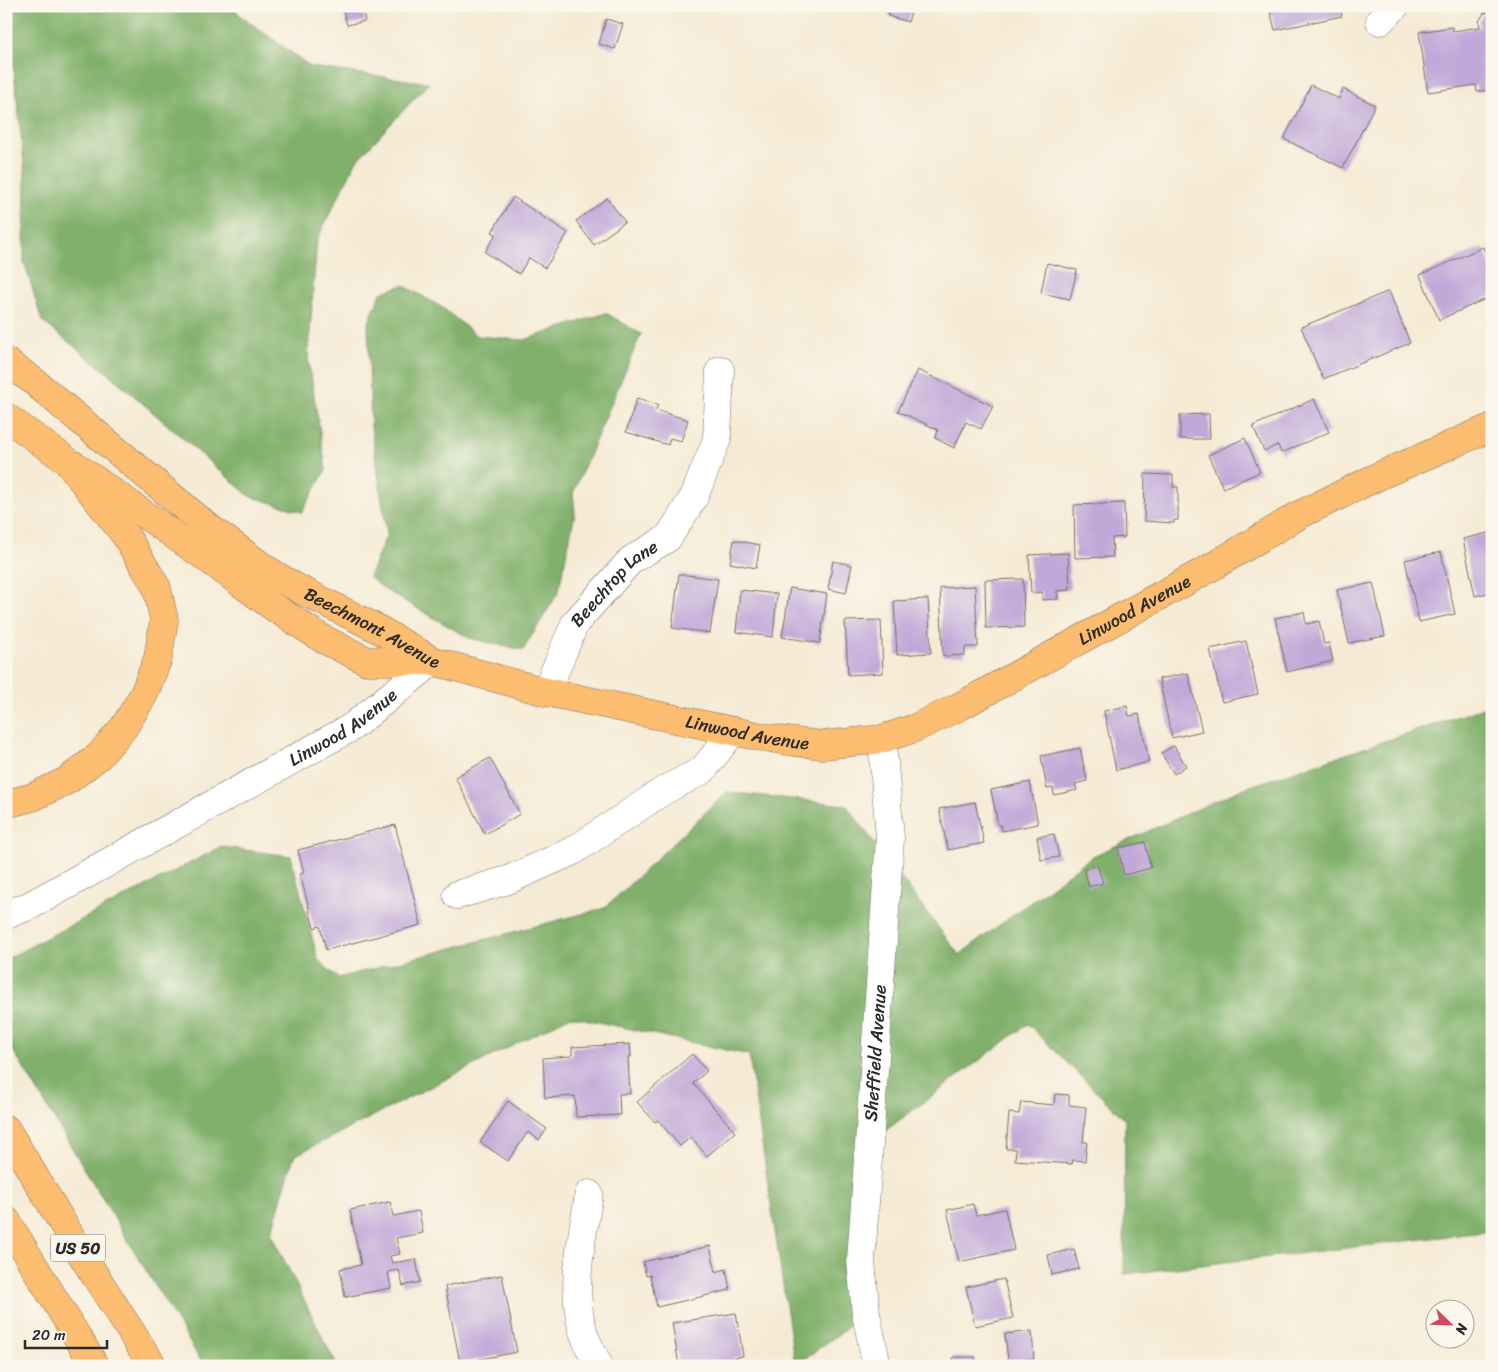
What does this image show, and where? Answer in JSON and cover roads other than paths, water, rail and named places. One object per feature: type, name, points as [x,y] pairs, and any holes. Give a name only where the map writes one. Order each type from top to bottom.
[{"type":"main road","name":"Beechmont Avenue","points":[[6,362],[32,380],[207,526],[267,570],[297,588],[380,630],[433,661]]},
{"type":"main road","name":"Beechmont Avenue","points":[[6,417],[272,606],[323,639],[367,661],[433,661]]},
{"type":"main road","name":"Linwood Avenue","points":[[433,661],[546,692],[770,739],[824,744],[882,739],[914,728],[957,708],[1210,568],[1299,515],[1381,474],[1492,427]]},
{"type":"main road","points":[[6,804],[33,797],[68,780],[98,756],[124,727],[144,694],[158,658],[164,620],[157,588],[126,536],[66,460]]},
{"type":"main road","name":"US 50","points":[[6,1129],[80,1252],[153,1366]]},
{"type":"main road","name":"US 50","points":[[6,1220],[95,1366]]},
{"type":"street","name":"Beechtop Lane","points":[[546,692],[575,623],[631,560],[668,538],[694,497],[717,439],[720,370]]},
{"type":"street","name":"Linwood Avenue","points":[[6,915],[31,905],[352,727],[433,661]]},
{"type":"street","points":[[457,895],[508,880],[573,851],[662,792],[703,770],[733,731]]},
{"type":"street","name":"Sheffield Avenue","points":[[878,1366],[866,1314],[861,1261],[890,838],[882,739]]},
{"type":"street","points":[[588,1194],[576,1275],[578,1309],[584,1333],[599,1366]]}]
